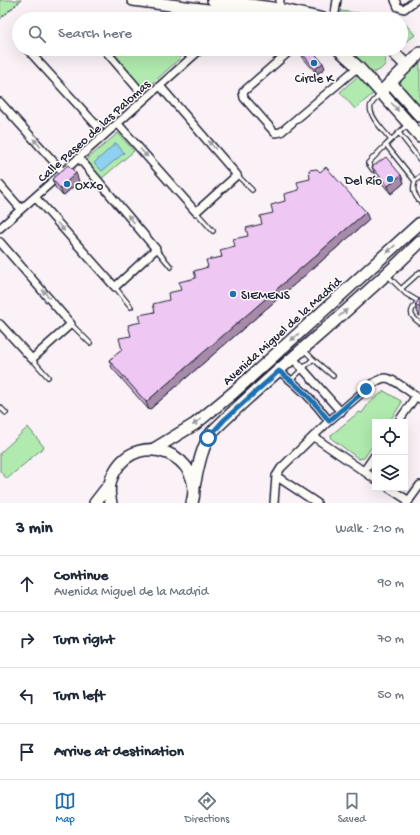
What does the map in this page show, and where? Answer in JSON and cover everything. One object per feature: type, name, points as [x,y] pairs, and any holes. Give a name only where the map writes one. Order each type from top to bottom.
[{"type":"main road","points":[[133,0],[206,12]]},
{"type":"main road","points":[[213,0],[288,12]]},
{"type":"main road","points":[[266,12],[278,10]]},
{"type":"main road","points":[[381,92],[406,65],[420,53]]},
{"type":"main road","points":[[346,56],[358,67],[420,136]]},
{"type":"main road","points":[[397,56],[406,65]]},
{"type":"main road","points":[[390,82],[420,116]]},
{"type":"main road","name":"Avenida Miguel de la Madrid","points":[[154,449],[183,433],[229,396],[420,223]]},
{"type":"main road","points":[[193,502],[198,464],[205,444],[212,432],[302,349],[387,275],[420,242]]},
{"type":"main road","points":[[111,503],[109,498],[109,485],[117,466],[134,453],[144,450],[154,449],[173,455],[181,461],[190,473],[194,487]]},
{"type":"main road","points":[[95,503],[109,485]]},
{"type":"street","points":[[335,12],[337,0]]},
{"type":"street","points":[[396,0],[398,7],[404,9],[416,0]]},
{"type":"street","points":[[242,12],[249,6]]},
{"type":"street","points":[[33,56],[99,128]]},
{"type":"street","points":[[110,56],[139,90]]},
{"type":"street","name":"Calle Paseo de las Palomas","points":[[0,228],[193,56]]},
{"type":"street","points":[[284,56],[243,92],[244,98],[275,133],[281,132],[358,67]]},
{"type":"street","points":[[118,124],[196,212],[237,175],[160,86]]},
{"type":"street","points":[[0,102],[63,172]]},
{"type":"street","points":[[35,197],[115,287],[156,249],[79,158]]},
{"type":"street","points":[[0,185],[21,209]]},
{"type":"street","points":[[0,242],[71,324],[32,359],[0,324]]},
{"type":"street","points":[[292,358],[341,412]]},
{"type":"street","points":[[279,371],[312,400],[329,421]]},
{"type":"street","points":[[274,503],[276,476],[281,468],[329,421],[377,381],[391,379],[418,398],[400,419]]},
{"type":"street","points":[[314,437],[372,477]]},
{"type":"street","points":[[364,471],[372,459]]},
{"type":"street","points":[[276,476],[317,503]]},
{"type":"street","points":[[393,491],[408,502],[420,485]]},
{"type":"lane","points":[[381,92],[371,105],[370,111],[372,117],[391,140]]},
{"type":"lane","points":[[382,166],[376,170],[373,170],[368,163],[386,144],[409,124]]},
{"type":"lane","points":[[400,133],[420,160]]},
{"type":"lane","points":[[386,144],[415,182]]},
{"type":"lane","points":[[388,161],[394,156]]},
{"type":"lane","points":[[237,175],[252,190]]},
{"type":"lane","points":[[420,177],[415,182],[413,188],[414,194],[420,202]]},
{"type":"lane","points":[[196,212],[213,232]]},
{"type":"lane","points":[[156,249],[171,267]]},
{"type":"lane","points":[[401,289],[420,272]]},
{"type":"lane","points":[[387,275],[406,294],[418,301]]},
{"type":"lane","points":[[115,287],[131,307]]},
{"type":"lane","points":[[420,297],[411,310],[414,319],[420,323]]},
{"type":"lane","points":[[71,324],[90,343]]},
{"type":"lane","points":[[302,349],[333,376]]},
{"type":"lane","points":[[32,359],[48,377]]},
{"type":"lane","points":[[291,380],[313,359]]},
{"type":"lane","points":[[0,407],[6,413]]},
{"type":"path","points":[[0,19],[21,0]]},
{"type":"green space","points":[[0,0],[21,0],[0,19]]},
{"type":"green space","points":[[408,27],[415,35],[408,40]]},
{"type":"green space","points":[[116,56],[182,56],[144,91]]},
{"type":"green space","points":[[351,56],[384,56],[385,64],[383,67],[370,73]]},
{"type":"green space","points":[[420,62],[420,106],[399,82]]},
{"type":"green space","points":[[359,75],[374,93],[355,109],[340,92]]},
{"type":"green space","points":[[118,133],[134,151],[101,179],[85,161]]},
{"type":"green space","points":[[384,391],[401,401],[401,404],[391,419],[372,419],[372,446],[364,458],[359,459],[332,439],[331,435],[359,412],[362,413],[369,403]]},
{"type":"green space","points":[[28,427],[44,447],[7,479],[0,471],[0,453]]},
{"type":"water","points":[[116,143],[124,153],[102,171],[94,163]]},
{"type":"building","points":[[304,56],[317,56],[323,63],[315,69]]},
{"type":"building","points":[[386,157],[401,175],[388,186],[372,167]]},
{"type":"building","points":[[68,165],[76,173],[60,188],[52,179]]},
{"type":"building","name":"SIEMENS","points":[[326,167],[366,212],[146,402],[109,360],[122,350],[119,338],[131,336],[128,325],[141,322],[139,315],[155,312],[153,304],[169,300],[168,293],[181,290],[179,282],[196,278],[194,271],[208,267],[206,260],[222,257],[220,250],[235,246],[233,239],[248,236],[246,228],[262,224],[260,216],[273,213],[271,205],[285,201],[284,194],[299,190],[297,182],[310,179],[309,170],[317,169],[320,172]]},
{"type":"building","points":[[420,298],[420,308],[415,305]]},
{"type":"place","name":"Circle K","points":[[314,63]]},
{"type":"place","name":"Del Río","points":[[390,179]]},
{"type":"place","name":"Oxxo","points":[[67,184]]},
{"type":"place","name":"SIEMENS","points":[[233,294]]},
{"type":"route","points":[[208,438],[224,420],[279,371],[312,400],[329,421],[366,389]]}]
